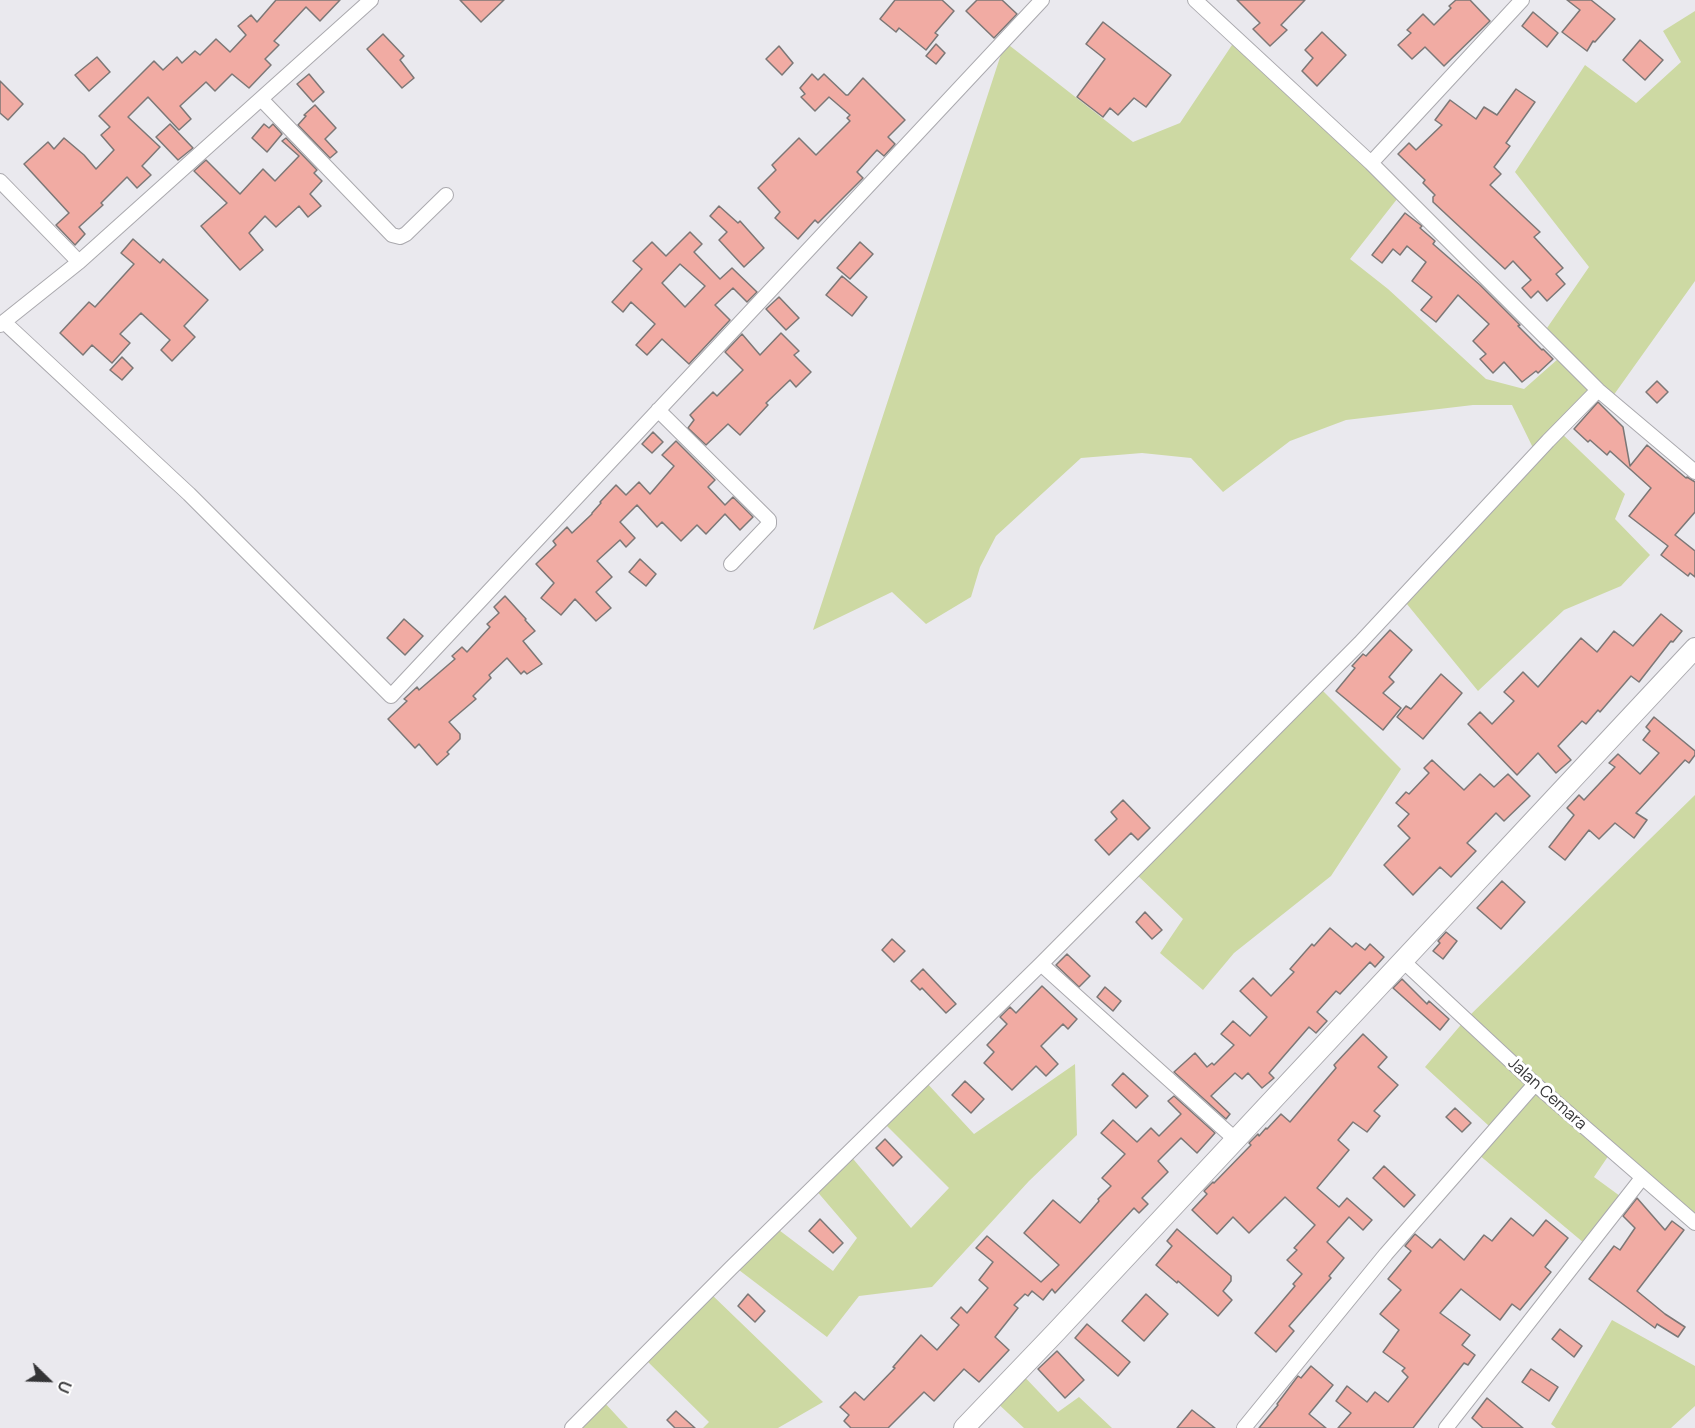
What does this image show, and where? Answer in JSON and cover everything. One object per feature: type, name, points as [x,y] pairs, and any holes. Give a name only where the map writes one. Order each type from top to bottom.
[{"type":"street","points":[[371,0],[79,262],[2,324],[189,494],[391,696],[1042,0]]},
{"type":"street","points":[[1195,0],[1371,163],[1598,390],[1695,472]]},
{"type":"street","points":[[1371,163],[1522,0]]},
{"type":"street","points":[[261,99],[392,235],[400,237],[405,234],[446,195]]},
{"type":"street","points":[[0,181],[79,262]]},
{"type":"street","points":[[572,1428],[747,1252],[1041,964],[1360,643],[1540,449],[1598,390]]},
{"type":"street","points":[[658,410],[769,520],[769,524],[731,564]]},
{"type":"street","points":[[964,1428],[1695,648]]},
{"type":"street","name":"Jalan Cemara","points":[[1403,961],[1535,1084],[1695,1223]]},
{"type":"street","points":[[1041,964],[1236,1140]]},
{"type":"street","points":[[1244,1428],[1386,1254],[1535,1084]]},
{"type":"street","points":[[1446,1428],[1642,1178]]},
{"type":"green space","points":[[1695,11],[1695,281],[1613,396],[1599,384],[1558,430],[1625,494],[1615,519],[1650,555],[1621,586],[1564,610],[1478,691],[1402,598],[1535,452],[1512,405],[1473,405],[1346,420],[1290,441],[1223,492],[1191,458],[1142,453],[1081,458],[996,536],[980,567],[971,597],[926,624],[892,592],[813,630],[1005,42],[1133,142],[1180,123],[1236,39],[1401,194],[1350,259],[1388,289],[1486,379],[1524,389],[1567,351],[1547,328],[1589,267],[1515,172],[1585,65],[1636,103],[1681,62],[1663,31]]},
{"type":"green space","points":[[1317,685],[1401,769],[1331,876],[1234,953],[1203,990],[1160,953],[1183,919],[1133,871]]},
{"type":"green space","points":[[1695,795],[1695,1215],[1536,1075],[1489,1126],[1425,1067],[1465,1020]]},
{"type":"green space","points":[[1075,1064],[1077,1135],[1029,1181],[932,1287],[859,1296],[827,1337],[735,1267],[775,1227],[833,1271],[857,1238],[815,1189],[849,1154],[911,1228],[949,1188],[882,1121],[925,1081],[974,1134]]},
{"type":"green space","points":[[1534,1080],[1613,1149],[1594,1177],[1620,1196],[1584,1243],[1472,1149]]},
{"type":"green space","points":[[710,1293],[823,1402],[778,1428],[703,1428],[709,1422],[644,1358]]},
{"type":"green space","points":[[1612,1320],[1695,1366],[1695,1406],[1671,1428],[1556,1428],[1551,1424]]},
{"type":"green space","points":[[1018,1370],[1058,1412],[1079,1397],[1112,1428],[1024,1428],[993,1399]]},
{"type":"green space","points":[[603,1401],[628,1428],[575,1428]]},
{"type":"building","points":[[276,0],[340,0],[320,21],[306,7],[274,41],[279,45],[265,59],[271,65],[249,88],[232,74],[215,91],[206,82],[180,106],[191,119],[179,130],[148,97],[128,117],[160,147],[142,166],[151,175],[137,188],[127,177],[101,203],[103,205],[79,227],[85,234],[75,245],[56,225],[69,213],[24,164],[48,142],[54,149],[64,138],[96,169],[114,150],[101,135],[110,127],[99,116],[154,61],[163,70],[177,57],[182,63],[195,51],[200,55],[216,39],[230,52],[246,35],[238,26],[251,15],[257,22]]},
{"type":"building","points":[[460,0],[504,0],[481,22]]},
{"type":"building","points":[[895,0],[942,0],[954,11],[935,33],[938,35],[926,50],[899,28],[896,32],[880,19]]},
{"type":"building","points":[[977,0],[1002,0],[1017,14],[994,38],[966,11]]},
{"type":"building","points":[[1237,0],[1305,0],[1281,25],[1287,30],[1270,46],[1253,29],[1260,23]]},
{"type":"building","points":[[1456,0],[1470,0],[1490,21],[1444,66],[1425,47],[1412,59],[1398,45],[1411,33],[1407,30],[1423,14],[1434,25]]},
{"type":"building","points":[[1567,0],[1591,0],[1615,19],[1595,42],[1593,41],[1587,51],[1562,32],[1580,10]]},
{"type":"building","points":[[1533,12],[1558,33],[1547,47],[1522,26]]},
{"type":"building","points":[[1103,22],[1171,75],[1146,107],[1134,98],[1118,115],[1110,108],[1103,117],[1077,97],[1105,59],[1086,44]]},
{"type":"building","points":[[1322,32],[1346,55],[1317,86],[1302,71],[1313,58],[1305,50]]},
{"type":"building","points":[[383,34],[404,56],[400,60],[414,78],[402,88],[367,49]]},
{"type":"building","points":[[1640,40],[1663,60],[1645,80],[1623,60]]},
{"type":"building","points":[[936,44],[945,53],[936,64],[926,56]]},
{"type":"building","points":[[779,46],[793,63],[782,75],[766,59]]},
{"type":"building","points":[[97,57],[110,72],[89,91],[75,75]]},
{"type":"building","points":[[309,74],[324,92],[313,102],[297,84]]},
{"type":"building","points":[[812,74],[818,80],[824,74],[846,95],[863,78],[905,120],[888,137],[895,144],[884,156],[877,150],[857,172],[863,178],[818,223],[815,220],[798,239],[775,218],[780,212],[758,188],[776,170],[772,165],[799,138],[816,155],[850,121],[847,118],[850,115],[829,97],[815,111],[801,97],[805,94],[800,88]]},
{"type":"building","points":[[0,81],[23,104],[8,120],[0,113]]},
{"type":"building","points":[[1516,89],[1535,102],[1506,143],[1510,146],[1494,167],[1501,174],[1490,185],[1540,232],[1534,237],[1563,268],[1556,274],[1565,284],[1547,301],[1538,291],[1531,298],[1522,288],[1531,280],[1513,261],[1505,269],[1433,202],[1435,195],[1423,183],[1425,180],[1398,154],[1409,143],[1416,150],[1442,125],[1435,120],[1450,100],[1476,119],[1484,107],[1497,115]]},
{"type":"building","points":[[315,105],[336,128],[325,139],[337,152],[330,158],[298,125],[306,116],[304,115]]},
{"type":"building","points":[[170,124],[193,148],[178,160],[156,137]]},
{"type":"building","points":[[264,124],[269,128],[273,124],[282,134],[267,152],[252,138]]},
{"type":"building","points":[[286,138],[317,170],[314,173],[322,181],[310,194],[321,206],[308,217],[299,206],[276,227],[265,216],[249,233],[263,250],[240,270],[201,226],[227,203],[194,171],[206,160],[240,194],[263,169],[275,181],[299,156],[282,141]]},
{"type":"building","points":[[719,206],[738,223],[740,221],[764,248],[744,267],[719,240],[727,232],[710,216]]},
{"type":"building","points":[[1405,213],[1422,226],[1420,228],[1435,241],[1433,244],[1480,285],[1553,359],[1538,373],[1536,371],[1522,382],[1504,362],[1493,373],[1480,359],[1486,354],[1473,341],[1489,324],[1458,295],[1436,322],[1421,310],[1432,297],[1412,281],[1426,262],[1407,246],[1400,255],[1393,249],[1382,263],[1372,255]]},
{"type":"building","points":[[690,232],[702,244],[694,252],[720,279],[732,268],[757,292],[747,302],[733,288],[715,305],[730,320],[689,364],[662,339],[647,355],[636,345],[655,324],[631,302],[623,312],[612,302],[642,269],[633,261],[652,242],[666,256]],"holes":[[[680,264],[705,286],[685,307],[662,283]]]},
{"type":"building","points":[[133,239],[160,263],[163,259],[208,300],[184,326],[195,337],[172,361],[161,350],[170,340],[141,313],[120,334],[130,343],[112,363],[92,345],[83,355],[60,333],[89,302],[95,307],[134,264],[121,253]]},
{"type":"building","points":[[860,242],[873,254],[850,279],[837,268]]},
{"type":"building","points":[[842,276],[867,297],[852,316],[826,295]]},
{"type":"building","points":[[779,297],[799,318],[786,330],[766,309]]},
{"type":"building","points":[[781,333],[799,351],[794,355],[811,372],[796,387],[790,380],[766,403],[768,405],[740,435],[728,424],[706,445],[688,428],[694,420],[690,415],[713,392],[717,396],[743,370],[725,352],[742,334],[760,355]]},
{"type":"building","points":[[122,357],[133,368],[122,380],[110,370]]},
{"type":"building","points":[[1657,381],[1668,392],[1657,403],[1646,392]]},
{"type":"building","points":[[1598,402],[1623,427],[1630,466],[1647,445],[1686,478],[1695,482],[1695,512],[1675,535],[1695,551],[1695,577],[1690,573],[1688,576],[1661,555],[1668,546],[1629,516],[1651,488],[1610,451],[1607,455],[1574,429]]},
{"type":"building","points":[[653,432],[663,442],[652,453],[642,444]]},
{"type":"building","points":[[676,441],[715,480],[708,487],[725,505],[733,497],[753,517],[740,530],[725,514],[706,534],[697,525],[681,541],[662,522],[657,527],[637,505],[620,522],[635,538],[626,547],[620,540],[597,561],[612,577],[596,592],[611,608],[596,621],[575,599],[561,615],[541,598],[554,583],[536,564],[556,545],[553,541],[567,527],[572,533],[592,514],[616,485],[626,495],[639,482],[650,494],[674,466],[662,455]]},
{"type":"building","points":[[640,559],[656,574],[646,586],[629,572]]},
{"type":"building","points":[[505,596],[535,631],[523,641],[542,664],[527,674],[524,671],[521,674],[507,658],[489,675],[491,678],[473,696],[476,699],[449,722],[460,734],[460,739],[437,765],[419,744],[415,748],[388,719],[407,701],[404,699],[417,687],[419,690],[455,659],[452,656],[462,647],[467,652],[490,627],[487,624],[499,613],[494,607]]},
{"type":"building","points":[[1661,614],[1682,631],[1673,642],[1671,641],[1639,682],[1631,676],[1600,712],[1598,710],[1586,724],[1582,721],[1558,746],[1571,760],[1556,773],[1538,753],[1517,775],[1468,724],[1480,712],[1492,724],[1514,701],[1504,692],[1523,672],[1538,687],[1581,638],[1597,652],[1614,631],[1633,646]]},
{"type":"building","points":[[404,619],[423,636],[405,655],[387,638]]},
{"type":"building","points":[[1390,630],[1412,650],[1389,677],[1394,682],[1383,693],[1401,708],[1383,730],[1336,691],[1355,668],[1352,666],[1363,654],[1366,656]]},
{"type":"building","points":[[1441,674],[1462,693],[1423,739],[1397,717],[1406,706],[1411,709]]},
{"type":"building","points":[[1654,717],[1695,751],[1695,755],[1689,763],[1685,760],[1636,813],[1647,820],[1634,838],[1615,823],[1599,839],[1589,830],[1565,860],[1549,847],[1574,815],[1567,808],[1579,795],[1584,800],[1615,767],[1609,763],[1618,754],[1640,774],[1659,753],[1643,740],[1650,731],[1646,727]]},
{"type":"building","points":[[1432,760],[1464,790],[1480,774],[1494,787],[1508,774],[1530,796],[1504,821],[1496,813],[1467,843],[1476,851],[1451,877],[1440,867],[1413,895],[1384,865],[1410,838],[1398,826],[1409,814],[1396,803],[1406,792],[1409,794],[1429,773],[1424,768]]},
{"type":"building","points":[[1123,800],[1150,828],[1138,840],[1131,833],[1109,855],[1095,840],[1117,819],[1111,812]]},
{"type":"building","points":[[1502,881],[1525,902],[1501,929],[1477,908]]},
{"type":"building","points":[[1145,912],[1162,930],[1152,939],[1136,922]]},
{"type":"building","points":[[1330,928],[1352,947],[1356,943],[1365,950],[1370,944],[1384,957],[1375,967],[1370,962],[1340,994],[1336,991],[1317,1012],[1327,1021],[1316,1033],[1309,1027],[1269,1073],[1274,1078],[1262,1088],[1248,1073],[1242,1079],[1235,1073],[1211,1096],[1230,1114],[1226,1119],[1174,1072],[1195,1053],[1207,1067],[1212,1063],[1214,1065],[1234,1045],[1221,1034],[1233,1021],[1250,1036],[1267,1017],[1240,991],[1253,978],[1271,996],[1294,972],[1290,969]]},
{"type":"building","points":[[1446,932],[1457,941],[1443,959],[1433,951]]},
{"type":"building","points":[[892,939],[905,951],[894,962],[882,950]]},
{"type":"building","points":[[1067,954],[1090,976],[1079,987],[1056,965]]},
{"type":"building","points":[[923,969],[956,1004],[946,1013],[922,988],[920,990],[911,981]]},
{"type":"building","points":[[1402,979],[1427,1004],[1429,1001],[1449,1019],[1440,1030],[1393,988]]},
{"type":"building","points":[[1042,986],[1077,1019],[1068,1029],[1063,1024],[1041,1046],[1058,1064],[1046,1076],[1036,1066],[1012,1090],[984,1063],[994,1052],[987,1045],[1007,1024],[1000,1017],[1010,1007],[1016,1013]]},
{"type":"building","points":[[1105,987],[1121,1001],[1113,1011],[1097,997]]},
{"type":"building","points":[[1363,1034],[1387,1057],[1378,1067],[1398,1085],[1374,1111],[1380,1116],[1367,1132],[1353,1122],[1338,1140],[1349,1150],[1317,1188],[1339,1207],[1347,1198],[1372,1220],[1363,1230],[1349,1217],[1327,1242],[1344,1258],[1329,1276],[1331,1278],[1289,1326],[1294,1331],[1276,1352],[1255,1333],[1295,1286],[1293,1284],[1302,1274],[1287,1260],[1297,1250],[1294,1248],[1315,1225],[1285,1197],[1249,1233],[1233,1217],[1217,1234],[1192,1210],[1207,1194],[1204,1191],[1251,1145],[1249,1143],[1258,1134],[1259,1136],[1281,1114],[1290,1122],[1336,1068],[1334,1065]]},
{"type":"building","points":[[1123,1073],[1148,1096],[1136,1108],[1112,1085]]},
{"type":"building","points":[[965,1081],[984,1099],[971,1113],[952,1095]]},
{"type":"building","points":[[1174,1096],[1215,1133],[1197,1153],[1181,1138],[1158,1161],[1168,1172],[1142,1198],[1148,1204],[1139,1213],[1134,1208],[1055,1293],[1052,1289],[1043,1300],[1032,1291],[1028,1296],[1025,1294],[1014,1305],[1018,1308],[995,1337],[1009,1350],[979,1382],[964,1369],[934,1401],[924,1392],[888,1428],[851,1428],[844,1421],[849,1415],[840,1407],[855,1392],[864,1400],[895,1368],[893,1367],[921,1335],[937,1350],[959,1325],[951,1318],[961,1307],[967,1313],[988,1288],[979,1280],[993,1262],[976,1248],[987,1236],[1041,1282],[1059,1265],[1024,1233],[1053,1200],[1080,1223],[1111,1186],[1102,1178],[1125,1154],[1101,1133],[1113,1120],[1137,1142],[1151,1128],[1159,1136],[1181,1114],[1168,1101]]},
{"type":"building","points":[[1455,1108],[1471,1123],[1462,1132],[1446,1117]]},
{"type":"building","points":[[885,1139],[902,1157],[893,1166],[876,1148]]},
{"type":"building","points":[[1384,1166],[1415,1195],[1404,1207],[1373,1178]]},
{"type":"building","points":[[1637,1198],[1665,1230],[1672,1221],[1684,1230],[1637,1291],[1685,1327],[1678,1337],[1657,1324],[1655,1328],[1589,1279],[1614,1246],[1620,1250],[1635,1228],[1623,1216]]},
{"type":"building","points":[[1511,1218],[1533,1236],[1546,1220],[1568,1238],[1545,1267],[1551,1272],[1520,1310],[1512,1304],[1500,1320],[1461,1289],[1440,1313],[1470,1335],[1462,1345],[1475,1355],[1468,1365],[1464,1363],[1413,1428],[1338,1428],[1351,1413],[1336,1401],[1347,1386],[1367,1402],[1375,1392],[1388,1402],[1408,1377],[1402,1371],[1405,1368],[1383,1352],[1399,1330],[1380,1314],[1401,1290],[1388,1279],[1411,1251],[1405,1246],[1415,1234],[1432,1248],[1440,1239],[1464,1260],[1484,1235],[1492,1241]]},
{"type":"building","points":[[820,1219],[843,1243],[833,1253],[809,1231]]},
{"type":"building","points":[[1177,1229],[1231,1276],[1231,1281],[1223,1291],[1232,1300],[1218,1316],[1156,1265],[1172,1246],[1167,1241]]},
{"type":"building","points":[[748,1294],[765,1311],[755,1322],[738,1306]]},
{"type":"building","points":[[1146,1294],[1168,1314],[1144,1341],[1122,1321]]},
{"type":"building","points":[[1087,1324],[1130,1362],[1118,1376],[1075,1338]]},
{"type":"building","points":[[1560,1329],[1582,1346],[1574,1357],[1552,1339]]},
{"type":"building","points":[[1057,1351],[1084,1380],[1065,1398],[1038,1369]]},
{"type":"building","points":[[1311,1366],[1333,1385],[1309,1414],[1326,1428],[1259,1428],[1298,1376],[1301,1378]]},
{"type":"building","points":[[1531,1369],[1558,1387],[1549,1401],[1522,1382]]},
{"type":"building","points":[[1487,1398],[1523,1428],[1483,1428],[1472,1418]]},
{"type":"building","points":[[1192,1410],[1215,1428],[1177,1428]]},
{"type":"building","points":[[676,1411],[695,1428],[675,1428],[667,1420]]}]
